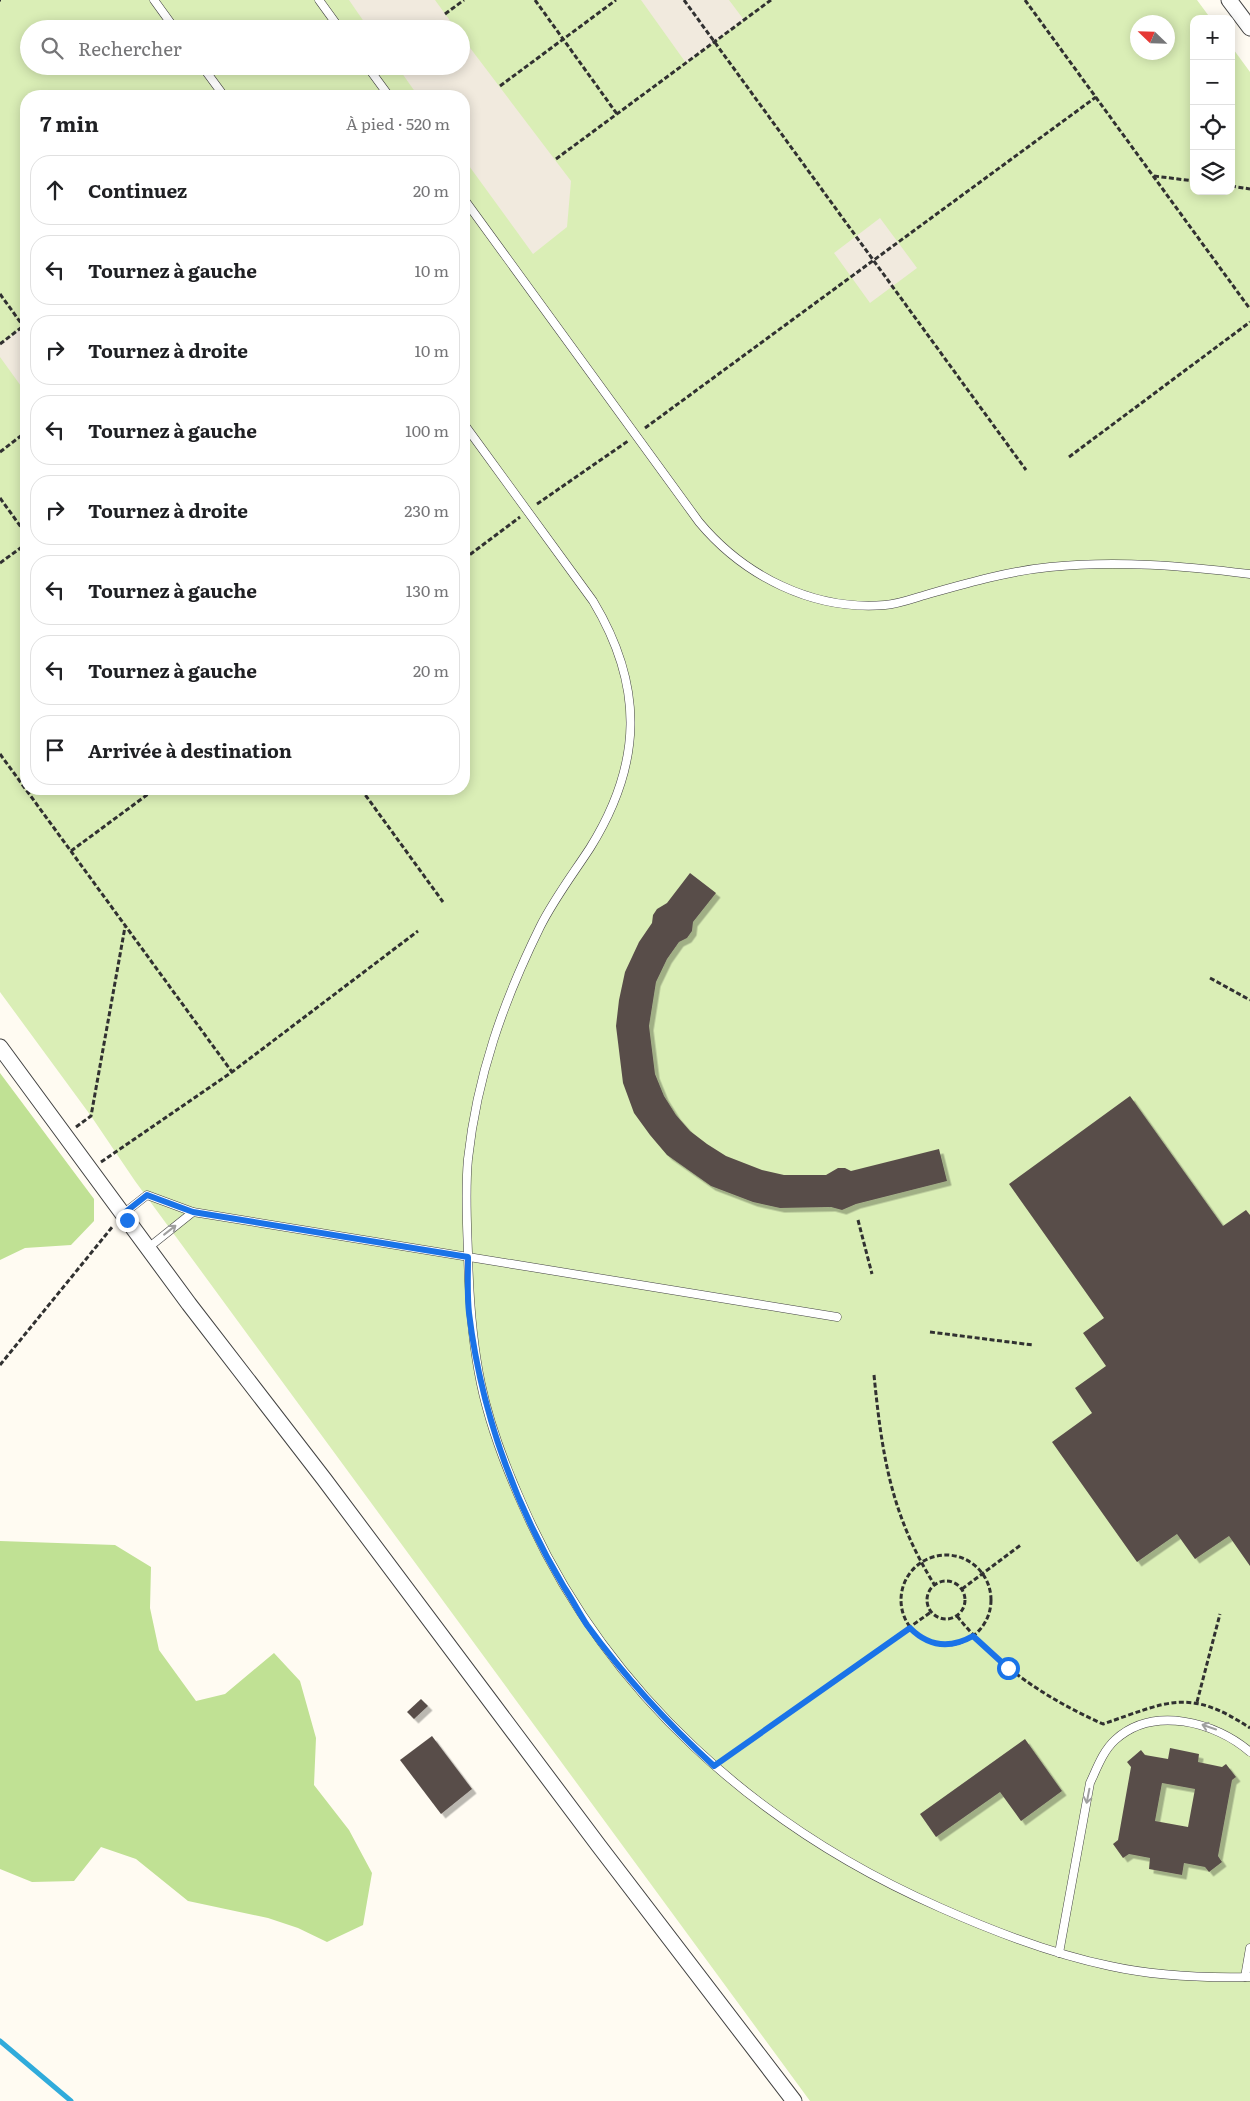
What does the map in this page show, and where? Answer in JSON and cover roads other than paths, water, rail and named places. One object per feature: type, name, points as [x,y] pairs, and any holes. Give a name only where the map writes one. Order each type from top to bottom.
[{"type":"street","points":[[1230,0],[1250,28]]},
{"type":"street","points":[[0,1047],[148,1248],[794,2101]]},
{"type":"lane","points":[[154,0],[168,20]]},
{"type":"lane","points":[[319,0],[333,20]]},
{"type":"lane","points":[[209,75],[220,90]]},
{"type":"lane","points":[[374,75],[385,90]]},
{"type":"lane","points":[[470,207],[716,543],[744,565],[805,596],[855,606],[886,605],[984,579],[1049,567],[1117,564],[1189,567],[1250,574]]},
{"type":"lane","points":[[470,432],[593,601],[610,629],[621,658],[630,696],[631,730],[626,768],[611,809],[590,847],[565,883],[543,922],[515,981],[490,1046],[474,1116],[468,1163],[466,1208],[469,1312],[481,1387],[503,1462],[542,1550],[586,1624],[631,1681],[677,1732],[714,1766],[774,1815],[834,1854],[909,1894],[950,1912],[1059,1953],[1121,1968],[1177,1975],[1248,1977],[1250,1948]]},
{"type":"lane","points":[[123,1214],[147,1195],[193,1212],[837,1317]]},
{"type":"lane","points":[[148,1248],[193,1212]]},
{"type":"lane","points":[[1059,1953],[1090,1783],[1110,1744],[1125,1732],[1139,1725],[1178,1721],[1205,1725],[1220,1731],[1250,1752]]},
{"type":"waterway","points":[[0,2041],[71,2101]]}]
